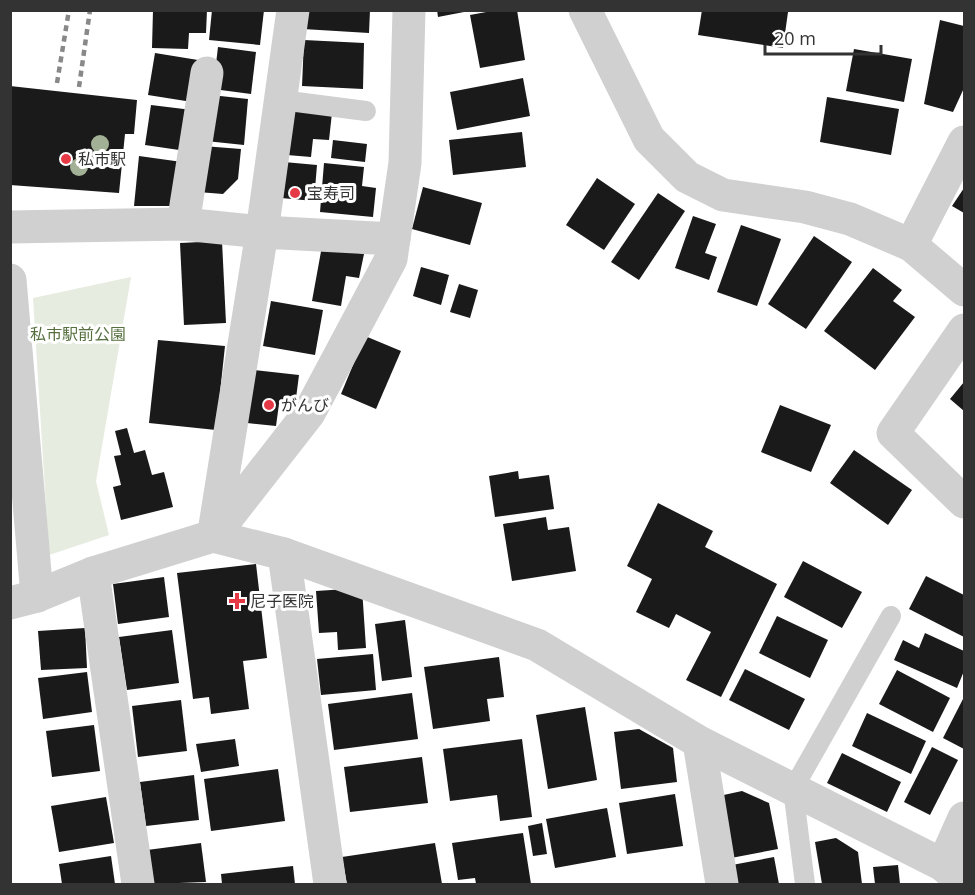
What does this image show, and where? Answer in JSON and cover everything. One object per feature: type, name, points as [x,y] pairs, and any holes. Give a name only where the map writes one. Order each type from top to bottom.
[{"type":"street","points":[[213,536],[262,232],[293,10]]},
{"type":"street","points":[[213,536],[309,413],[391,259],[405,163],[409,10]]},
{"type":"street","points":[[585,10],[649,139],[687,177],[723,195],[805,207],[850,219],[911,244],[964,290]]},
{"type":"street","points":[[183,224],[207,73]]},
{"type":"street","points":[[911,244],[964,142]]},
{"type":"street","points":[[10,227],[183,224],[262,232],[394,239]]},
{"type":"street","points":[[10,280],[24,599],[93,573],[213,536],[284,554],[537,645],[699,742],[793,789],[951,878],[964,819]]},
{"type":"street","points":[[964,330],[893,433],[964,502]]},
{"type":"street","points":[[284,554],[330,885]]},
{"type":"street","points":[[93,573],[138,885]]},
{"type":"street","points":[[699,742],[722,885]]},
{"type":"lane","points":[[281,100],[366,111]]},
{"type":"lane","points":[[805,885],[793,789],[891,615]]},
{"type":"green space","name":"私市駅前公園","points":[[131,277],[96,481],[109,535],[49,555],[33,298]]},
{"type":"building","points":[[153,10],[207,10],[206,33],[189,33],[188,49],[152,48]]},
{"type":"building","points":[[212,10],[264,10],[260,45],[209,40]]},
{"type":"building","points":[[304,10],[370,10],[369,33],[303,29]]},
{"type":"building","points":[[437,10],[464,10],[464,12],[438,17]]},
{"type":"building","points":[[497,10],[517,10],[525,60],[480,68],[470,15]]},
{"type":"building","points":[[702,10],[788,12],[783,48],[698,35]]},
{"type":"building","points":[[940,20],[964,26],[964,88],[953,112],[924,104]]},
{"type":"building","points":[[304,40],[364,43],[363,89],[302,86]]},
{"type":"building","points":[[218,47],[256,52],[251,94],[213,89]]},
{"type":"building","points":[[854,49],[912,59],[904,102],[846,91]]},
{"type":"building","points":[[155,53],[198,60],[192,102],[148,95]]},
{"type":"building","points":[[523,78],[530,116],[457,130],[450,92]]},
{"type":"building","name":"私市駅","points":[[10,86],[137,100],[134,134],[125,134],[119,193],[10,185]]},
{"type":"building","points":[[211,95],[248,99],[244,145],[206,141]]},
{"type":"building","points":[[827,97],[899,109],[891,155],[820,142]]},
{"type":"building","points":[[151,105],[192,110],[186,151],[145,145]]},
{"type":"building","points":[[292,109],[332,113],[329,140],[313,139],[311,157],[287,155]]},
{"type":"building","points":[[522,132],[526,167],[453,175],[449,140]]},
{"type":"building","points":[[333,140],[367,144],[365,162],[331,158]]},
{"type":"building","points":[[203,146],[241,149],[238,179],[223,194],[198,192]]},
{"type":"building","points":[[139,156],[182,162],[175,206],[134,206]]},
{"type":"building","points":[[284,162],[317,165],[314,201],[281,198]]},
{"type":"building","points":[[324,163],[364,167],[362,186],[376,188],[373,217],[320,212]]},
{"type":"building","points":[[597,178],[635,204],[604,250],[566,225]]},
{"type":"building","points":[[423,187],[482,203],[470,245],[412,229]]},
{"type":"building","points":[[964,188],[964,213],[952,206]]},
{"type":"building","points":[[658,193],[685,211],[639,280],[611,262]]},
{"type":"building","points":[[693,216],[716,224],[705,253],[717,257],[709,280],[675,268]]},
{"type":"building","points":[[741,225],[781,239],[757,306],[717,292]]},
{"type":"building","points":[[814,236],[852,262],[806,329],[768,304]]},
{"type":"building","points":[[222,241],[226,323],[184,325],[180,243]]},
{"type":"building","points":[[322,246],[364,254],[359,278],[346,276],[341,306],[312,301]]},
{"type":"building","points":[[421,267],[449,275],[441,305],[413,296]]},
{"type":"building","points":[[873,268],[902,290],[893,301],[915,317],[875,370],[824,331]]},
{"type":"building","points":[[459,284],[478,290],[470,318],[450,312]]},
{"type":"building","points":[[271,301],[323,310],[315,355],[263,346]]},
{"type":"building","points":[[365,336],[401,351],[376,409],[341,394]]},
{"type":"building","points":[[158,340],[225,346],[216,430],[149,423]]},
{"type":"building","points":[[253,370],[299,375],[295,406],[279,404],[276,426],[247,423]]},
{"type":"building","points":[[964,382],[964,411],[950,399]]},
{"type":"building","points":[[780,405],[831,425],[811,472],[761,452]]},
{"type":"building","points":[[127,428],[134,453],[145,450],[152,475],[164,472],[173,507],[121,520],[113,487],[121,485],[114,456],[121,455],[115,431]]},
{"type":"building","points":[[854,450],[912,490],[888,525],[830,483]]},
{"type":"building","points":[[518,471],[519,479],[549,475],[554,509],[495,517],[489,476]]},
{"type":"building","points":[[658,503],[713,531],[705,547],[777,584],[721,697],[686,680],[711,632],[676,614],[669,628],[636,612],[652,579],[627,566]]},
{"type":"building","points":[[546,517],[548,530],[569,527],[576,571],[512,581],[503,524]]},
{"type":"building","points":[[803,561],[862,592],[842,628],[784,597]]},
{"type":"building","points":[[256,564],[267,658],[243,661],[249,709],[211,714],[209,697],[193,699],[177,573]]},
{"type":"building","points":[[926,576],[964,595],[964,637],[909,609]]},
{"type":"building","points":[[164,577],[169,617],[118,624],[113,584]]},
{"type":"building","points":[[362,588],[366,648],[338,650],[337,632],[319,633],[316,591]]},
{"type":"building","points":[[777,616],[828,640],[810,678],[759,653]]},
{"type":"building","points":[[405,620],[412,677],[382,681],[375,624]]},
{"type":"building","points":[[85,628],[87,668],[41,670],[38,631]]},
{"type":"building","points":[[172,630],[179,683],[127,690],[119,637]]},
{"type":"building","points":[[925,633],[964,651],[964,671],[957,688],[894,660],[903,640],[919,648]]},
{"type":"building","points":[[373,654],[376,690],[321,695],[317,659]]},
{"type":"building","points":[[499,657],[504,697],[487,699],[490,721],[433,729],[424,667]]},
{"type":"building","points":[[745,669],[805,699],[789,730],[729,700]]},
{"type":"building","points":[[897,670],[950,698],[933,732],[879,704]]},
{"type":"building","points":[[87,672],[92,712],[43,719],[38,678]]},
{"type":"building","points":[[412,693],[418,739],[334,750],[328,704]]},
{"type":"building","points":[[964,697],[964,749],[943,738]]},
{"type":"building","points":[[181,700],[187,751],[138,757],[132,706]]},
{"type":"building","points":[[585,707],[597,780],[548,789],[536,715]]},
{"type":"building","points":[[867,713],[926,741],[911,774],[852,746]]},
{"type":"building","points":[[94,725],[100,771],[52,777],[46,731]]},
{"type":"building","points":[[639,729],[673,748],[677,782],[621,789],[614,732]]},
{"type":"building","points":[[235,739],[239,766],[201,772],[196,744]]},
{"type":"building","points":[[522,739],[532,817],[500,821],[497,795],[450,801],[443,749]]},
{"type":"building","points":[[932,747],[958,760],[930,815],[904,802]]},
{"type":"building","points":[[842,753],[901,782],[887,812],[827,783]]},
{"type":"building","points":[[422,757],[428,803],[350,812],[344,767]]},
{"type":"building","points":[[278,769],[285,821],[211,831],[204,779]]},
{"type":"building","points":[[194,775],[199,820],[146,826],[140,782]]},
{"type":"building","points":[[742,791],[769,803],[778,849],[731,858],[719,796]]},
{"type":"building","points":[[675,794],[683,846],[627,854],[619,803]]},
{"type":"building","points":[[106,797],[114,843],[59,852],[51,806]]},
{"type":"building","points":[[607,808],[616,857],[555,868],[546,819]]},
{"type":"building","points":[[542,823],[547,854],[533,856],[528,826]]},
{"type":"building","points":[[523,833],[531,884],[476,884],[475,878],[458,880],[452,843]]},
{"type":"building","points":[[836,838],[858,852],[862,884],[822,884],[815,842]]},
{"type":"building","points":[[201,843],[206,882],[152,884],[147,850]]},
{"type":"building","points":[[435,843],[442,884],[347,884],[342,857]]},
{"type":"building","points":[[111,856],[115,884],[62,884],[59,864]]},
{"type":"building","points":[[774,857],[779,884],[736,884],[732,865]]},
{"type":"building","points":[[898,865],[900,884],[875,884],[873,867]]},
{"type":"building","points":[[293,866],[295,884],[222,884],[221,874]]},
{"type":"railway","points":[[57,83],[69,10]]},
{"type":"railway","points":[[79,87],[90,10]]},
{"type":"place","name":"私市駅","points":[[66,159]]},
{"type":"place","name":"宝寿司","points":[[295,193]]},
{"type":"place","name":"がんび","points":[[269,405]]},
{"type":"place","name":"尼子医院","points":[[237,601]]}]
